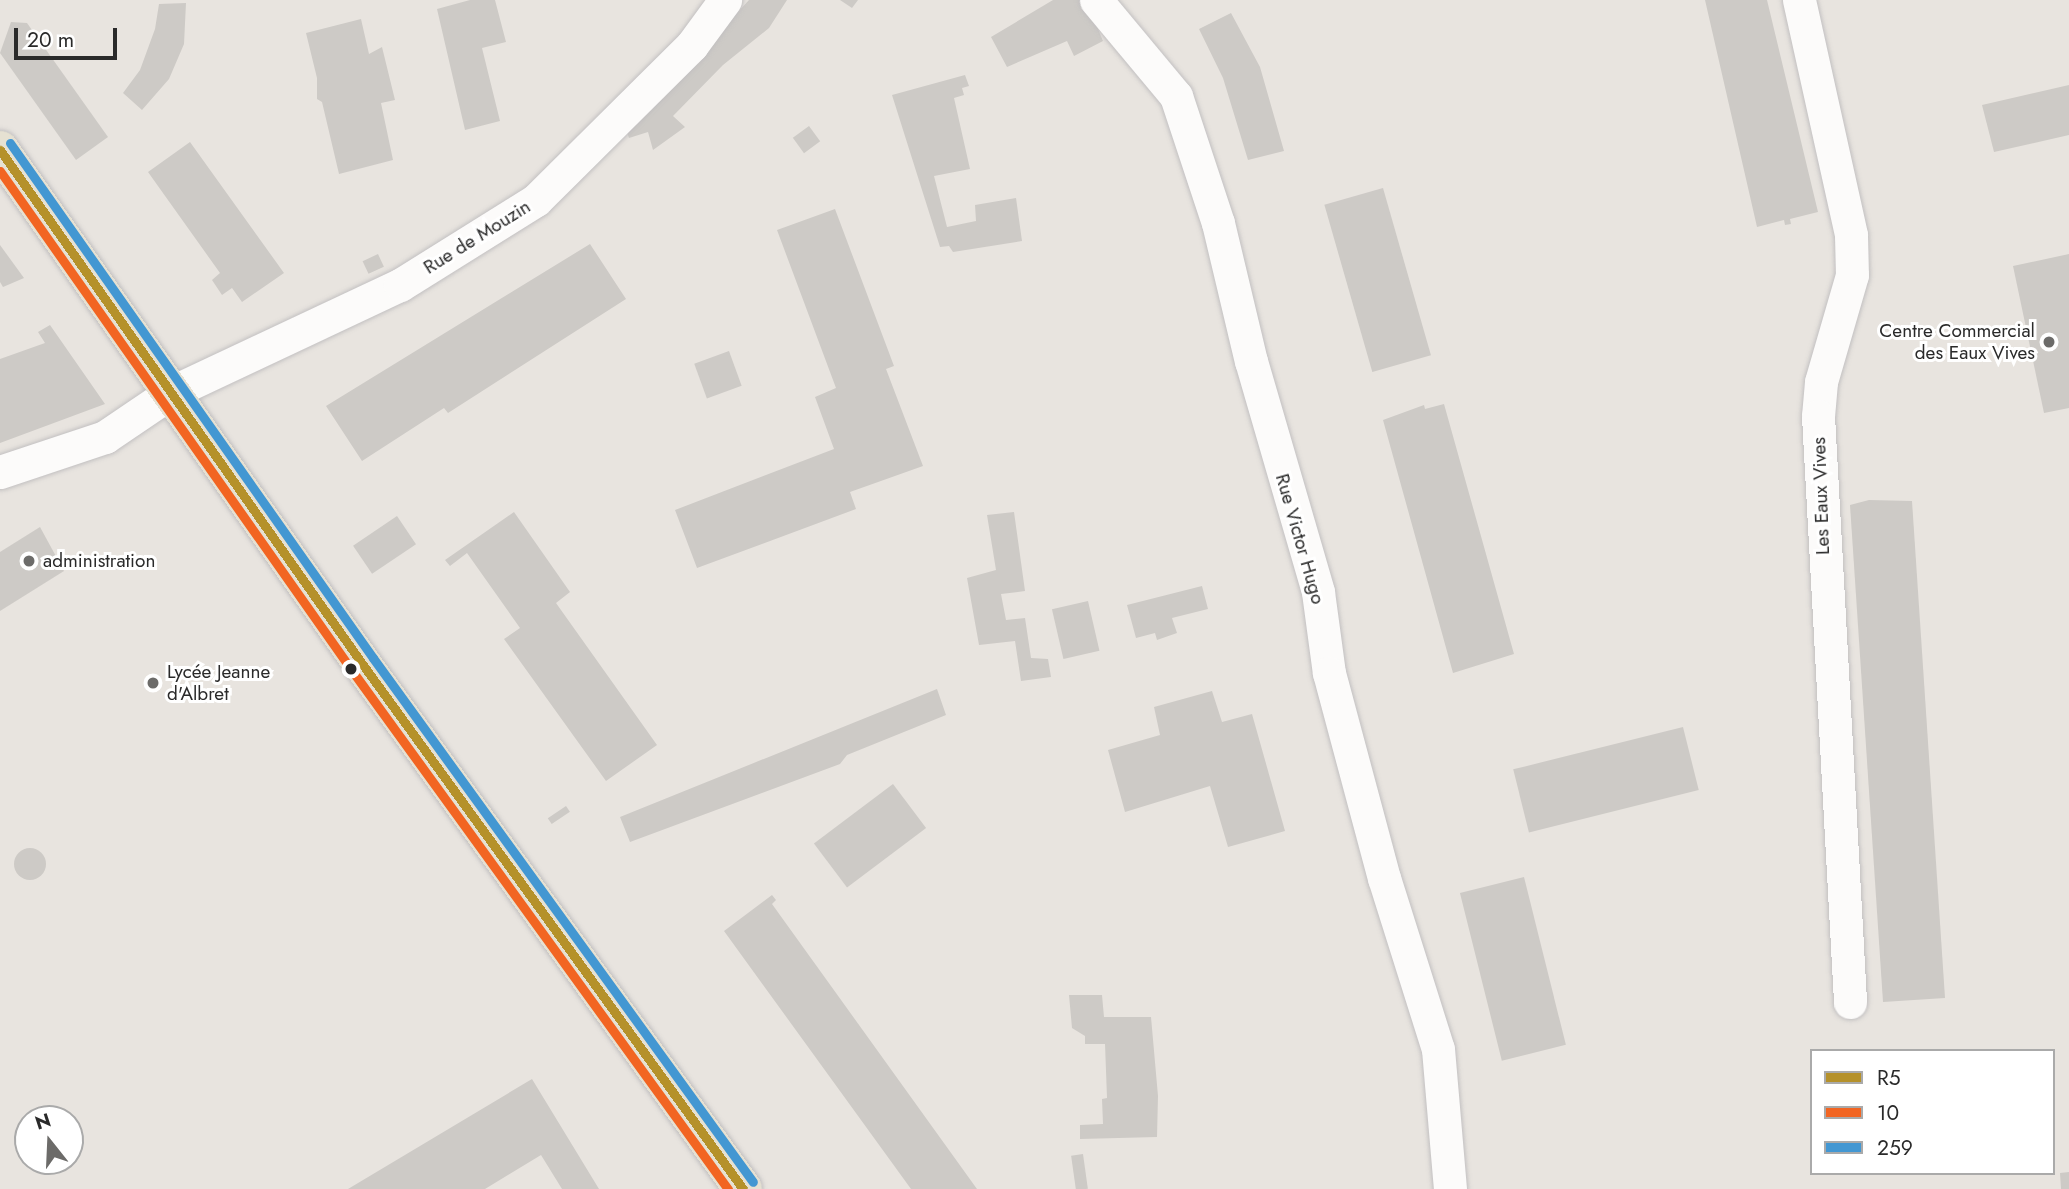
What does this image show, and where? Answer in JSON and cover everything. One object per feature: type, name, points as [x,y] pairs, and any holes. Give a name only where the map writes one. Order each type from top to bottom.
[{"type":"main road","points":[[0,150],[170,393],[743,1189]]},
{"type":"street","name":"Rue de Mouzin","points":[[0,472],[105,437],[170,393],[400,285],[536,200],[692,45],[725,0]]},
{"type":"street","name":"Rue Victor Hugo","points":[[1096,0],[1176,96],[1218,223],[1251,361],[1318,592],[1329,673],[1384,878],[1438,1049],[1450,1189]]},
{"type":"street","name":"Les Eaux Vives","points":[[1799,0],[1851,235],[1852,275],[1821,382],[1818,416],[1850,1002]]},
{"type":"building","points":[[470,0],[495,0],[506,42],[482,48],[500,121],[465,130],[437,9]]},
{"type":"building","points":[[749,0],[787,0],[769,28],[723,65],[673,116],[685,127],[653,150],[648,132],[629,138],[627,132]]},
{"type":"building","points":[[840,0],[858,0],[852,8]]},
{"type":"building","points":[[1053,0],[1086,0],[1103,41],[1074,56],[1067,41],[1007,67],[991,37]]},
{"type":"building","points":[[1705,0],[1767,0],[1818,212],[1790,219],[1791,224],[1785,225],[1784,220],[1757,227]]},
{"type":"building","points":[[186,3],[184,44],[169,79],[142,110],[123,93],[140,70],[155,29],[159,4]]},
{"type":"building","points":[[1231,13],[1260,67],[1284,151],[1248,160],[1223,78],[1199,29]]},
{"type":"building","points":[[361,19],[369,54],[382,47],[395,100],[381,103],[393,160],[339,174],[322,102],[317,99],[317,78],[306,33]]},
{"type":"building","points":[[11,22],[27,23],[108,137],[76,160],[0,53]]},
{"type":"building","points":[[965,75],[969,86],[962,88],[964,95],[954,98],[970,169],[934,176],[947,227],[976,221],[975,205],[1016,198],[1022,241],[953,252],[949,246],[940,247],[892,95]]},
{"type":"building","points":[[2069,85],[2069,135],[1994,152],[1982,105]]},
{"type":"building","points":[[809,126],[820,141],[804,153],[793,138]]},
{"type":"building","points":[[190,142],[284,273],[242,302],[232,288],[222,295],[212,280],[220,273],[148,172]]},
{"type":"building","points":[[1383,188],[1431,355],[1372,372],[1324,205]]},
{"type":"building","points":[[835,209],[894,366],[886,369],[923,466],[850,492],[856,509],[697,568],[675,510],[834,449],[815,397],[836,388],[777,230]]},
{"type":"building","points":[[590,244],[626,299],[448,413],[444,408],[362,461],[326,406]]},
{"type":"building","points":[[0,245],[24,278],[3,287],[0,282]]},
{"type":"building","points":[[378,254],[384,267],[369,274],[363,261]]},
{"type":"building","name":"Centre Commercial des Eaux Vives","points":[[2069,254],[2069,408],[2044,413],[2013,266]]},
{"type":"building","points":[[50,325],[105,404],[0,443],[0,359],[45,343],[38,332]]},
{"type":"building","points":[[729,351],[742,386],[707,398],[694,364]]},
{"type":"building","points":[[1444,404],[1514,654],[1453,673],[1383,420],[1424,405],[1425,409]]},
{"type":"building","points":[[1869,500],[1912,501],[1945,998],[1883,1002],[1850,505]]},
{"type":"building","points":[[514,512],[570,592],[556,603],[657,745],[606,781],[504,639],[520,628],[467,553],[450,566],[445,560]]},
{"type":"building","points":[[1014,512],[1025,591],[1001,594],[1006,620],[1025,618],[1031,658],[1048,659],[1051,677],[1021,681],[1015,641],[979,645],[967,578],[996,570],[987,515]]},
{"type":"building","points":[[397,516],[416,544],[372,574],[353,546]]},
{"type":"building","name":"administration","points":[[40,527],[64,571],[0,611],[0,552]]},
{"type":"building","points":[[1202,586],[1208,609],[1172,618],[1177,633],[1157,640],[1155,633],[1136,638],[1127,605]]},
{"type":"building","points":[[1088,601],[1099,651],[1063,659],[1052,609]]},
{"type":"building","points":[[937,689],[946,715],[847,755],[840,764],[630,842],[620,817]]},
{"type":"building","points":[[1212,691],[1222,722],[1252,714],[1285,831],[1228,847],[1210,786],[1125,812],[1108,750],[1160,735],[1154,707]]},
{"type":"building","points":[[1683,727],[1699,790],[1529,832],[1513,769]]},
{"type":"building","points":[[893,784],[926,828],[847,888],[814,844]]},
{"type":"building","points":[[566,806],[570,812],[552,824],[548,818]]},
{"type":"building","points":[[30,848],[42,852],[46,864],[42,876],[30,880],[18,876],[14,864],[18,852]]},
{"type":"building","points":[[1524,877],[1566,1045],[1502,1061],[1460,893]]},
{"type":"building","points":[[772,895],[776,900],[772,904],[977,1189],[911,1189],[724,931]]},
{"type":"building","points":[[1069,995],[1102,995],[1104,1017],[1151,1017],[1158,1096],[1157,1137],[1080,1139],[1080,1125],[1103,1124],[1102,1099],[1107,1098],[1105,1044],[1085,1044],[1085,1036],[1072,1028]]},
{"type":"building","points":[[532,1079],[599,1189],[562,1189],[541,1155],[485,1189],[348,1189]]},
{"type":"building","points":[[1083,1154],[1088,1189],[1076,1189],[1071,1156]]},
{"type":"building","points":[[2069,1172],[2069,1189],[2061,1189],[2060,1173]]},
{"type":"transit line","name":"259","points":[[10,143],[373,658],[753,1182]]},
{"type":"transit line","name":"R5","points":[[0,150],[363,665],[743,1189]]},
{"type":"transit line","name":"10","points":[[0,171],[353,672],[728,1189]]},
{"type":"place","name":"Centre Commercial des Eaux Vives","points":[[2049,342]]},
{"type":"place","name":"administration","points":[[29,561]]},
{"type":"place","name":"Lycée Jeanne d'Albret","points":[[153,683]]}]
